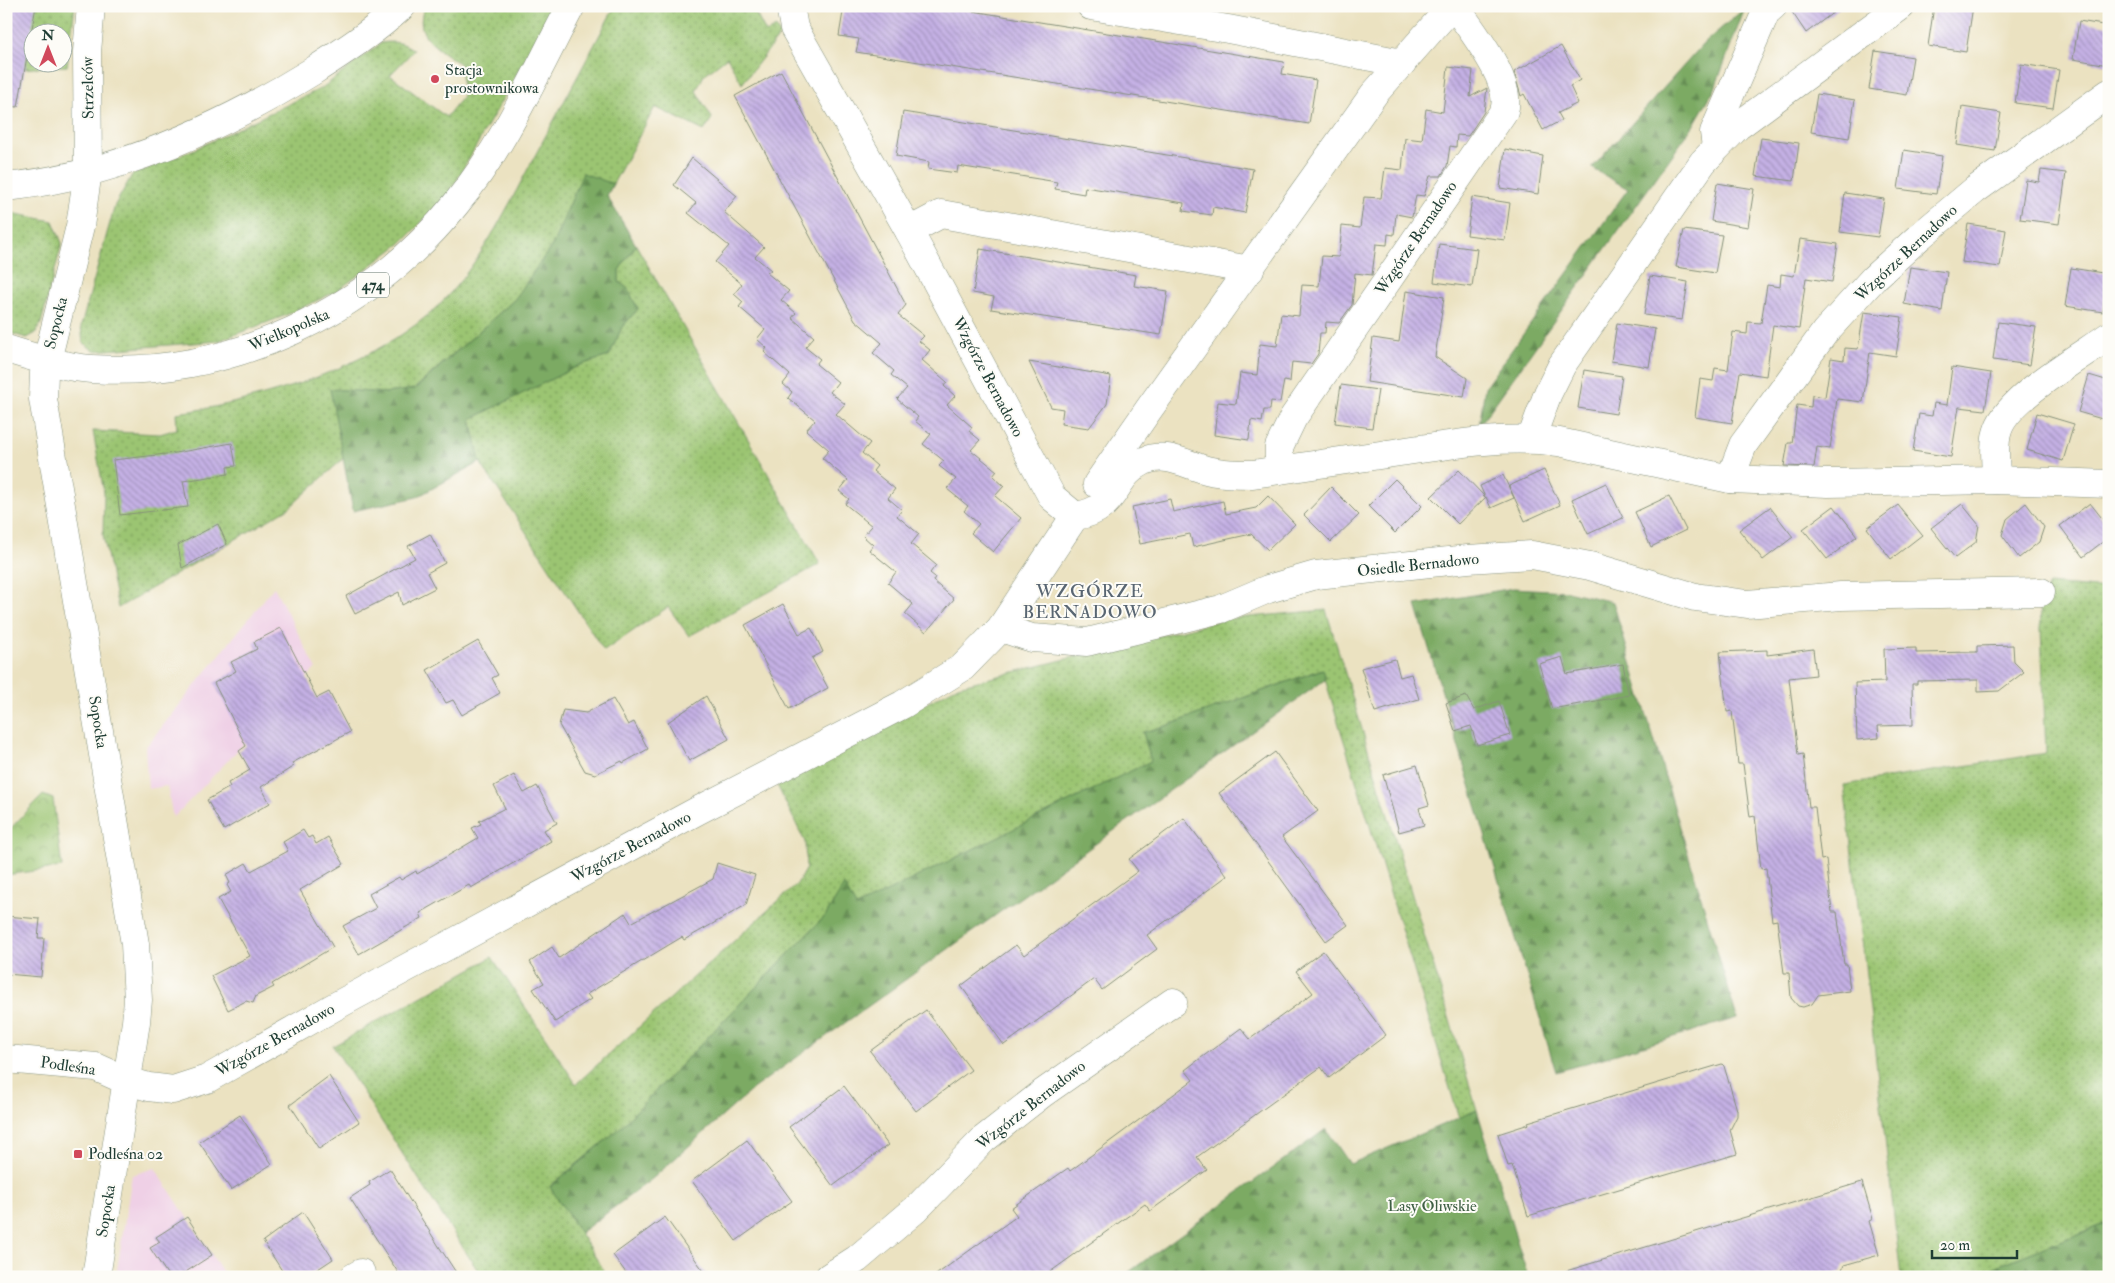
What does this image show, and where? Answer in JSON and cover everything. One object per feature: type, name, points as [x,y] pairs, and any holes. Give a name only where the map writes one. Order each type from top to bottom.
[{"type":"street","name":"Strzelców","points":[[88,171],[86,52],[91,6]]},
{"type":"street","points":[[6,187],[43,183],[88,171],[157,149],[221,123],[287,87],[339,54],[402,6]]},
{"type":"street","name":"Wielkopolska","points":[[6,349],[89,369],[170,366],[245,349],[302,327],[366,290],[419,246],[456,204],[497,145],[571,6]]},
{"type":"street","name":"Wzgórze Bernadowo","points":[[790,6],[794,28],[909,232],[1052,497],[1075,516]]},
{"type":"street","points":[[1091,6],[1228,28],[1402,62]]},
{"type":"street","name":"Wzgórze Bernadowo","points":[[127,1081],[149,1087],[173,1090],[207,1078],[334,1007],[680,821],[902,705],[962,667],[1001,628],[1149,409],[1374,94],[1454,6],[1502,81],[1506,96],[1504,111],[1293,418],[1279,447],[1280,470]]},
{"type":"street","points":[[1716,146],[1714,132],[1766,12],[1773,6]]},
{"type":"street","points":[[1531,439],[1548,393],[1562,366],[1716,146],[1738,126],[1901,6]]},
{"type":"street","name":"Wzgórze Bernadowo","points":[[1730,479],[1743,445],[1825,332],[1874,278],[1919,237],[1976,190],[2109,93]]},
{"type":"street","name":"Sopocka","points":[[88,171],[80,226],[46,360],[43,400],[136,944],[138,1000],[96,1277]]},
{"type":"street","points":[[909,232],[941,214],[1250,270]]},
{"type":"street","points":[[1996,480],[1998,431],[2006,415],[2023,398],[2109,336]]},
{"type":"street","points":[[1075,516],[1092,514],[1106,505],[1127,473],[1144,461],[1161,457],[1181,459],[1204,470],[1234,474],[1280,470],[1464,442],[1531,439],[1559,442],[1730,479],[1828,483],[1996,480],[2109,484]]},
{"type":"street","name":"Osiedle Bernadowo","points":[[1001,628],[1032,638],[1087,642],[1222,608],[1268,589],[1316,576],[1532,555],[1590,566],[1695,597],[1747,604],[1841,596],[2042,592]]},
{"type":"street","name":"Wzgórze Bernadowo","points":[[829,1277],[857,1259],[916,1209],[984,1139],[1043,1093],[1173,1002]]},
{"type":"street","name":"Podleśna","points":[[6,1059],[96,1067],[127,1081]]},
{"type":"shaded area","points":[[274,587],[316,668],[173,818],[167,786],[148,789],[145,748]]},
{"type":"shaded area","points":[[155,1168],[226,1277],[116,1277],[132,1175]]},
{"type":"green space","points":[[28,6],[75,6],[72,28],[72,22],[25,22]]},
{"type":"green space","points":[[425,6],[552,6],[525,59],[448,196],[401,243],[337,291],[284,316],[218,341],[94,351],[83,342],[81,326],[115,205],[132,175],[195,149],[322,88],[381,43],[398,43],[414,50],[390,75],[446,117],[463,96],[460,64],[436,47],[424,34],[422,17]]},
{"type":"green space","points":[[615,6],[752,6],[766,33],[776,28],[780,35],[742,84],[727,57],[704,75],[696,91],[712,118],[704,131],[655,107],[613,184],[583,174],[553,244],[515,299],[414,389],[386,393],[330,389],[345,457],[289,508],[118,608],[103,535],[104,493],[93,431],[160,434],[177,429],[176,413],[244,400],[281,390],[317,377],[386,345],[416,325],[455,288],[480,254]]},
{"type":"green space","points":[[1745,8],[1715,88],[1693,126],[1479,426],[1485,387],[1628,189],[1592,168],[1705,42]]},
{"type":"green space","points":[[22,44],[22,69],[18,69]]},
{"type":"green space","points":[[583,173],[613,184],[607,196],[636,245],[619,270],[619,282],[627,288],[638,309],[622,327],[609,356],[580,365],[471,419],[480,462],[417,497],[353,511],[330,389],[386,393],[415,389],[515,299],[553,244]]},
{"type":"green space","points":[[6,212],[53,221],[62,243],[41,323],[36,333],[27,338],[6,332]]},
{"type":"green space","points":[[636,245],[820,564],[689,636],[668,607],[604,651],[480,462],[471,419],[580,365],[609,356],[622,327],[638,309],[627,288],[619,282],[619,270]]},
{"type":"green space","points":[[2048,584],[2109,589],[2109,1222],[1997,1266],[1980,1277],[1901,1277],[1844,785],[2046,753],[2040,604]]},
{"type":"green space","points":[[1513,588],[1567,591],[1613,602],[1737,1018],[1556,1072],[1416,605]]},
{"type":"green space","points":[[1326,610],[1477,1110],[1459,1118],[1322,669],[1163,727],[1143,732],[1151,761],[856,907],[844,886],[826,915],[618,1130],[550,1186],[608,1277],[482,1277],[333,1046],[492,957],[576,1084],[797,884],[806,868],[805,842],[777,785],[958,686],[1227,619]]},
{"type":"green space","points":[[1323,669],[1326,679],[754,1088],[652,1179],[580,1233],[550,1187],[618,1130],[826,915],[844,885],[856,907],[1151,761],[1143,732],[1163,727]]},
{"type":"green space","points":[[43,795],[53,799],[62,867],[6,875],[6,833]]},
{"type":"green space","name":"Lasy Oliwskie","points":[[1477,1110],[1528,1277],[1122,1277],[1326,1129],[1350,1164]]},
{"type":"green space","points":[[2109,1222],[2109,1277],[1980,1277],[1997,1266]]},
{"type":"building","points":[[6,6],[36,6],[33,22],[22,22],[22,72],[24,72],[18,107],[6,106]]},
{"type":"building","points":[[844,6],[942,6],[1284,62],[1282,74],[1316,80],[1309,124],[856,52],[859,39],[839,36]]},
{"type":"building","points":[[1788,6],[1842,6],[1806,33]]},
{"type":"building","points":[[1934,6],[1973,6],[1966,52],[1928,46]]},
{"type":"building","points":[[2079,21],[2109,26],[2109,65],[2073,59]]},
{"type":"building","points":[[1561,46],[1580,80],[1570,86],[1578,103],[1558,113],[1562,120],[1543,130],[1524,94],[1521,96],[1514,72]]},
{"type":"building","points":[[1875,51],[1913,57],[1907,95],[1869,89]]},
{"type":"building","points":[[2021,64],[2059,70],[2053,108],[2015,103]]},
{"type":"building","points":[[1448,67],[1473,70],[1470,97],[1487,88],[1484,112],[1468,136],[1457,135],[1456,147],[1450,146],[1447,166],[1441,176],[1430,176],[1424,196],[1416,195],[1412,217],[1396,214],[1394,235],[1388,234],[1387,245],[1376,244],[1372,275],[1355,273],[1352,305],[1339,323],[1326,322],[1325,333],[1320,333],[1318,354],[1311,364],[1292,362],[1290,382],[1284,381],[1280,402],[1271,401],[1270,410],[1264,410],[1262,422],[1251,420],[1249,440],[1214,435],[1218,402],[1236,404],[1240,373],[1257,375],[1260,344],[1277,346],[1281,314],[1299,316],[1302,285],[1319,286],[1322,256],[1339,257],[1342,226],[1360,228],[1364,197],[1381,198],[1385,168],[1402,170],[1405,138],[1422,140],[1426,109],[1443,112]]},
{"type":"building","points":[[781,71],[906,305],[898,315],[924,336],[919,341],[930,350],[922,360],[947,382],[944,386],[955,396],[947,405],[972,427],[969,431],[980,440],[971,450],[997,471],[993,476],[1004,486],[995,496],[1021,518],[993,552],[971,533],[979,524],[964,511],[968,506],[947,489],[956,479],[939,466],[944,461],[923,444],[931,434],[915,421],[918,417],[897,399],[907,388],[891,375],[894,371],[873,353],[882,343],[855,320],[735,96]]},
{"type":"building","points":[[1817,94],[1855,100],[1849,138],[1811,132]]},
{"type":"building","points":[[1962,107],[2001,113],[1995,151],[1957,145]]},
{"type":"building","points":[[903,112],[1253,169],[1245,213],[1213,207],[1212,215],[1183,211],[1184,203],[1085,187],[1084,194],[1055,189],[1057,182],[958,166],[957,173],[928,169],[929,162],[896,156]]},
{"type":"building","points":[[1761,138],[1799,143],[1794,181],[1755,176]]},
{"type":"building","points":[[1505,149],[1543,156],[1538,194],[1500,188]]},
{"type":"building","points":[[1904,150],[1942,156],[1936,194],[1898,189]]},
{"type":"building","points":[[692,158],[737,196],[724,212],[764,247],[755,257],[771,270],[767,273],[789,291],[781,300],[796,313],[792,318],[814,337],[805,347],[820,359],[816,364],[838,382],[830,392],[845,404],[836,414],[870,443],[862,453],[877,466],[873,471],[895,489],[888,498],[902,510],[897,516],[919,534],[911,544],[936,565],[930,573],[935,577],[933,581],[954,599],[926,632],[905,614],[913,604],[888,583],[896,572],[869,550],[873,545],[863,536],[872,526],[845,504],[849,499],[839,491],[848,480],[822,458],[829,450],[806,430],[815,420],[788,398],[792,392],[783,384],[790,375],[764,352],[767,348],[757,339],[765,329],[739,307],[743,302],[734,294],[742,284],[715,262],[729,246],[688,213],[696,203],[674,185]]},
{"type":"building","points":[[2041,170],[2066,173],[2059,224],[2020,219],[2026,180],[2039,182]]},
{"type":"building","points":[[1717,183],[1754,189],[1748,227],[1711,221]]},
{"type":"building","points":[[1845,193],[1884,199],[1878,237],[1840,232]]},
{"type":"building","points":[[1472,197],[1510,203],[1505,240],[1467,235]]},
{"type":"building","points":[[1968,224],[2006,230],[2000,267],[1962,262]]},
{"type":"building","points":[[1684,230],[1722,235],[1715,273],[1676,267]]},
{"type":"building","points":[[1800,239],[1838,244],[1832,282],[1806,278],[1799,329],[1773,325],[1766,376],[1740,372],[1732,423],[1695,417],[1700,379],[1713,381],[1715,368],[1728,370],[1733,332],[1747,334],[1748,322],[1761,323],[1767,285],[1780,287],[1781,274],[1794,276]]},
{"type":"building","points":[[1439,244],[1477,249],[1472,287],[1434,282]]},
{"type":"building","points":[[980,249],[1136,275],[1134,286],[1168,291],[1161,335],[991,309],[994,297],[973,293]]},
{"type":"building","points":[[1910,267],[1947,272],[1942,311],[1904,304]]},
{"type":"building","points":[[2071,268],[2109,274],[2103,312],[2065,306]]},
{"type":"building","points":[[1650,276],[1688,282],[1682,320],[1644,315]]},
{"type":"building","points":[[1406,291],[1444,297],[1435,357],[1467,378],[1464,397],[1367,382],[1373,338],[1399,342]]},
{"type":"building","points":[[1864,312],[1902,317],[1896,356],[1870,352],[1863,402],[1837,399],[1830,449],[1817,447],[1814,467],[1784,466],[1788,443],[1792,443],[1797,405],[1811,407],[1812,395],[1825,397],[1831,358],[1844,360],[1845,348],[1858,349]]},
{"type":"building","points":[[1998,322],[2036,327],[2030,365],[1993,360]]},
{"type":"building","points":[[1617,323],[1655,329],[1649,367],[1611,361]]},
{"type":"building","points":[[1029,362],[1111,376],[1107,404],[1089,428],[1061,424],[1063,409],[1051,407]]},
{"type":"building","points":[[1952,367],[1991,373],[1985,410],[1959,407],[1951,457],[1913,451],[1919,414],[1932,416],[1934,403],[1947,405]]},
{"type":"building","points":[[1584,370],[1622,376],[1616,414],[1578,408]]},
{"type":"building","points":[[2089,375],[2109,381],[2109,421],[2078,412]]},
{"type":"building","points":[[1341,385],[1378,390],[1372,428],[1335,423]]},
{"type":"building","points":[[2037,413],[2074,424],[2063,461],[2027,450]]},
{"type":"building","points":[[232,443],[236,466],[227,467],[228,474],[183,481],[188,507],[120,515],[113,460],[175,453]]},
{"type":"building","points":[[1459,470],[1485,497],[1480,486],[1503,475],[1514,498],[1491,508],[1486,497],[1458,524],[1431,497]]},
{"type":"building","points":[[1544,470],[1560,505],[1525,521],[1509,486]]},
{"type":"building","points":[[1395,479],[1422,506],[1395,533],[1368,506]]},
{"type":"building","points":[[1606,483],[1623,518],[1588,534],[1572,499]]},
{"type":"building","points":[[1331,487],[1359,515],[1331,542],[1304,515]]},
{"type":"building","points":[[1268,496],[1295,524],[1268,550],[1251,534],[1193,547],[1190,534],[1140,544],[1132,507],[1170,499],[1173,512],[1223,501],[1226,514],[1256,508]]},
{"type":"building","points":[[1669,496],[1686,530],[1651,547],[1635,512]]},
{"type":"building","points":[[2026,503],[2044,527],[2039,542],[2019,558],[2002,535],[2007,519]]},
{"type":"building","points":[[2090,503],[2109,527],[2109,537],[2083,557],[2060,526]]},
{"type":"building","points":[[1962,504],[1979,525],[1976,542],[1955,558],[1931,528]]},
{"type":"building","points":[[1898,505],[1922,535],[1891,559],[1867,528]]},
{"type":"building","points":[[1834,506],[1857,536],[1827,559],[1803,529]]},
{"type":"building","points":[[1770,507],[1793,537],[1763,560],[1739,530]]},
{"type":"building","points":[[218,524],[227,544],[182,568],[178,545]]},
{"type":"building","points":[[430,534],[445,563],[427,573],[435,588],[402,605],[399,592],[355,614],[346,596],[415,558],[408,546]]},
{"type":"building","points":[[783,604],[799,634],[811,628],[817,639],[823,652],[812,658],[828,688],[789,709],[745,625]]},
{"type":"building","points":[[281,628],[317,698],[329,692],[350,732],[292,763],[294,766],[261,787],[270,803],[224,830],[207,800],[230,787],[228,783],[250,770],[239,751],[246,746],[214,683],[236,671],[231,662],[257,649],[254,642]]},
{"type":"building","points":[[478,641],[498,675],[492,678],[500,693],[462,715],[453,700],[446,703],[427,670]]},
{"type":"building","points":[[2013,645],[2014,662],[2024,672],[1999,691],[1978,692],[1978,680],[1917,681],[1917,684],[1912,684],[1913,725],[1878,726],[1879,738],[1857,740],[1855,683],[1885,682],[1884,649],[1916,648],[1916,653],[1977,652],[1977,646]]},
{"type":"building","points":[[1813,649],[1816,675],[1789,678],[1798,755],[1803,754],[1809,807],[1815,807],[1821,860],[1826,859],[1832,912],[1837,912],[1844,964],[1847,964],[1850,991],[1818,995],[1812,1004],[1803,1007],[1798,1006],[1791,998],[1789,973],[1784,973],[1777,920],[1772,921],[1766,868],[1761,869],[1755,816],[1750,817],[1743,764],[1738,764],[1732,711],[1727,712],[1720,652],[1767,650],[1767,655]]},
{"type":"building","points":[[1562,657],[1567,674],[1623,664],[1629,695],[1552,709],[1539,664]]},
{"type":"building","points":[[1395,659],[1400,677],[1411,674],[1419,699],[1375,712],[1361,668]]},
{"type":"building","points":[[706,696],[729,739],[689,761],[668,722]]},
{"type":"building","points":[[1466,696],[1474,710],[1499,701],[1510,735],[1477,745],[1471,726],[1455,731],[1446,703]]},
{"type":"building","points":[[613,699],[628,725],[634,722],[648,749],[623,763],[622,761],[595,774],[585,771],[559,725],[563,710],[586,713]]},
{"type":"building","points":[[1275,752],[1318,811],[1282,837],[1348,925],[1326,941],[1219,793]]},
{"type":"building","points":[[1417,765],[1429,805],[1419,808],[1424,825],[1399,832],[1383,775]]},
{"type":"building","points":[[514,775],[524,793],[537,786],[557,823],[544,830],[551,841],[471,888],[469,885],[420,913],[422,918],[359,954],[343,926],[376,908],[369,894],[399,877],[401,880],[416,871],[417,874],[478,838],[472,828],[481,824],[479,821],[505,808],[494,786]]},
{"type":"building","points":[[1184,818],[1227,876],[1147,935],[1157,949],[1102,990],[1094,979],[1004,1045],[961,986],[1016,945],[1024,955],[1138,871],[1129,859]]},
{"type":"building","points":[[303,830],[308,838],[312,836],[316,844],[328,837],[344,864],[300,890],[333,947],[272,984],[274,987],[256,996],[253,1003],[246,1001],[228,1010],[211,976],[250,956],[218,899],[231,892],[227,885],[230,883],[226,875],[246,863],[251,871],[288,851],[283,842]]},
{"type":"building","points":[[717,863],[755,875],[746,905],[684,940],[682,937],[587,994],[591,999],[555,1022],[533,989],[544,983],[530,962],[552,947],[559,958],[625,913],[631,923],[713,879]]},
{"type":"building","points":[[6,916],[40,919],[38,938],[44,938],[41,977],[6,974]]},
{"type":"building","points":[[1323,951],[1386,1035],[1329,1078],[1321,1067],[1197,1157],[1207,1170],[1150,1211],[1145,1204],[1043,1277],[933,1277],[1017,1216],[1011,1208],[1068,1168],[1070,1171],[1193,1080],[1185,1070],[1241,1028],[1250,1039],[1313,993],[1296,971]]},
{"type":"building","points":[[926,1010],[971,1070],[916,1111],[870,1051]]},
{"type":"building","points":[[1722,1064],[1737,1110],[1737,1116],[1730,1130],[1737,1154],[1528,1216],[1512,1165],[1508,1166],[1498,1134],[1529,1124],[1528,1122]]},
{"type":"building","points":[[329,1076],[359,1122],[319,1149],[290,1105]]},
{"type":"building","points":[[844,1086],[888,1145],[833,1186],[789,1127]]},
{"type":"building","points":[[240,1115],[272,1164],[231,1190],[199,1142]]},
{"type":"building","points":[[747,1140],[792,1201],[736,1241],[692,1181]]},
{"type":"building","points":[[390,1169],[459,1277],[401,1277],[350,1198],[370,1185],[369,1182]]},
{"type":"building","points":[[1862,1182],[1873,1219],[1869,1221],[1879,1255],[1844,1265],[1841,1272],[1824,1277],[1567,1277],[1566,1271]]},
{"type":"building","points":[[303,1212],[333,1259],[306,1277],[286,1277],[263,1241]]},
{"type":"building","points":[[187,1217],[212,1255],[178,1277],[169,1277],[150,1248],[160,1242],[156,1237]]},
{"type":"building","points":[[665,1217],[708,1277],[629,1277],[613,1255]]},
{"type":"place","name":"Stacja prostownikowa","points":[[435,79]]},
{"type":"place","name":"Podleśna 02","points":[[78,1154]]},
{"type":"district","name":"WZGÓRZE BERNADOWO","points":[[1090,601]]}]
